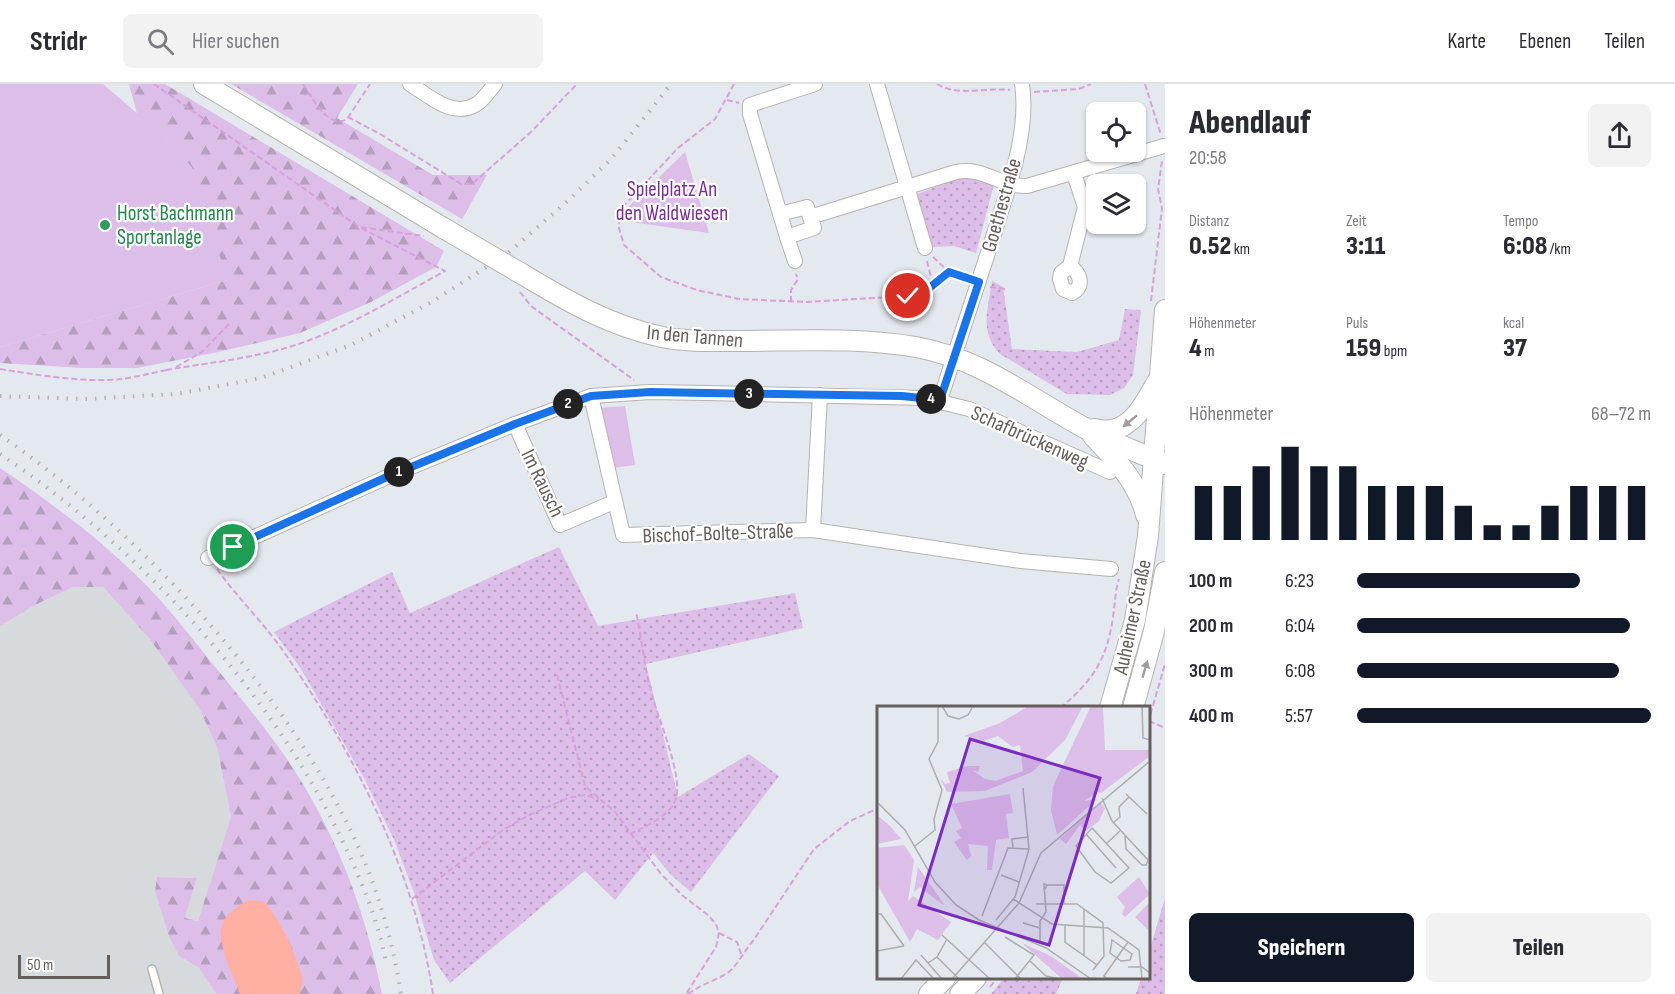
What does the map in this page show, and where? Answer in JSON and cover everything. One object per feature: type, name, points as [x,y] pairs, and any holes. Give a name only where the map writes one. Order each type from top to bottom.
[{"type":"street","name":"In den Tannen","points":[[204,84],[445,229],[520,281],[607,321],[664,337],[715,341],[873,342],[915,347],[954,357],[999,376],[1099,435],[1160,462]]},
{"type":"street","points":[[410,84],[447,107],[462,110],[477,104],[495,84]]},
{"type":"street","points":[[795,261],[750,114],[750,105],[815,84]]},
{"type":"street","points":[[877,84],[926,248]]},
{"type":"street","name":"Goethestraße","points":[[940,400],[1009,185],[1021,130],[1023,88]]},
{"type":"street","points":[[810,217],[956,172],[972,170],[1009,185],[1027,186],[1164,146]]},
{"type":"street","points":[[1070,266],[1085,207],[1074,174]]},
{"type":"street","points":[[780,214],[807,207],[814,228],[787,237]]},
{"type":"street","name":"Auheimer Straße","points":[[1111,706],[1135,620],[1160,462],[1158,310]]},
{"type":"street","points":[[1083,426],[1108,431],[1125,426],[1140,412],[1159,379]]},
{"type":"street","name":"Schafbrückenweg","points":[[591,396],[650,392],[902,396],[940,400],[969,409],[1110,472]]},
{"type":"street","name":"Bischof-Bolte-Straße","points":[[813,530],[820,395]]},
{"type":"street","name":"Bischof-Bolte-Straße","points":[[591,396],[623,535],[813,530],[1115,574]]},
{"type":"street","name":"Im Rausch","points":[[208,558],[387,477],[515,424],[591,396]]},
{"type":"street","name":"Im Rausch","points":[[515,424],[560,525],[615,502]]},
{"type":"street","points":[[1083,426],[1125,471],[1134,484],[1144,507],[1148,536]]},
{"type":"street","name":"Auheimer Straße","points":[[1134,706],[1154,630],[1165,572]]},
{"type":"street","points":[[929,994],[944,979]]},
{"type":"street","points":[[960,994],[975,979]]},
{"type":"lane","points":[[152,969],[159,994]]},
{"type":"path","points":[[0,369],[44,376],[122,379],[264,352],[309,340],[384,305],[445,271],[359,226],[154,84]]},
{"type":"path","points":[[303,84],[322,111],[336,122],[341,122],[348,117],[370,84]]},
{"type":"path","points":[[348,117],[461,184],[467,185],[473,183],[518,144],[577,84]]},
{"type":"path","points":[[734,84],[715,118],[678,148],[619,211],[619,228],[624,245],[661,277],[697,291],[739,299],[791,302],[908,296],[922,292],[949,272]]},
{"type":"path","points":[[937,84],[950,89],[1078,89],[1091,84]]},
{"type":"path","points":[[1145,84],[1164,146],[1158,189],[1162,208],[1158,310]]},
{"type":"path","points":[[359,226],[426,236]]},
{"type":"path","points":[[926,248],[933,285]]},
{"type":"path","points":[[926,248],[940,266],[949,272],[1005,290]]},
{"type":"path","points":[[791,302],[791,290],[798,279],[794,266],[795,261]]},
{"type":"path","points":[[520,281],[531,306],[650,392]]},
{"type":"path","points":[[166,370],[182,365],[196,356],[229,324]]},
{"type":"path","points":[[208,558],[266,627],[320,706],[379,815],[411,899],[426,954],[433,994]]},
{"type":"path","points":[[1062,706],[1082,688],[1103,658],[1109,640],[1117,586],[1115,574]]},
{"type":"path","points":[[630,834],[660,818],[676,801],[678,788],[666,737],[652,695],[636,612]]},
{"type":"path","points":[[1150,718],[1165,664]]},
{"type":"path","points":[[557,675],[585,786],[615,812],[661,874],[716,924],[719,933],[716,947],[687,994]]},
{"type":"path","points":[[1150,722],[1165,728]]},
{"type":"path","points":[[411,899],[503,830],[526,816],[548,805],[584,795],[602,800]]},
{"type":"path","points":[[687,994],[727,973],[737,964],[741,954],[753,941],[814,849],[850,821],[877,809]]},
{"type":"path","points":[[719,933],[737,942],[741,954]]},
{"type":"shaded area","points":[[73,587],[103,587],[149,638],[199,708],[217,747],[231,817],[198,921],[185,919],[197,878],[157,877],[179,956],[199,968],[216,994],[0,994],[0,626],[35,605]]},
{"type":"shaded area","points":[[249,900],[265,902],[277,919],[291,945],[303,979],[300,994],[240,994],[223,950],[221,932],[226,917]]},
{"type":"green space","name":"Horst Bachmann Sportanlage","points":[[0,84],[103,84],[174,145],[194,170],[227,280],[0,347]]},
{"type":"green space","points":[[129,84],[165,84],[444,251],[436,267],[371,302],[300,333],[218,352],[137,368],[83,368],[0,363],[0,347],[227,280],[174,145],[137,114]]},
{"type":"green space","points":[[231,84],[358,84],[337,118],[433,175],[487,175],[462,219]]},
{"type":"green space","name":"Spielplatz An den Waldwiesen","points":[[685,152],[709,233],[624,221],[625,210]]},
{"type":"green space","points":[[969,174],[994,184],[976,253],[954,246],[932,247],[915,195]]},
{"type":"green space","points":[[992,281],[1003,287],[1012,349],[1077,352],[1119,340],[1125,309],[1141,310],[1133,375],[1124,388],[1110,395],[1067,394],[1000,354],[993,346],[987,329],[987,311]]},
{"type":"green space","points":[[625,406],[635,465],[612,468],[598,408]]},
{"type":"green space","points":[[0,468],[77,524],[148,587],[277,745],[307,791],[343,864],[370,941],[382,994],[216,994],[199,968],[179,956],[169,936],[155,891],[157,877],[197,878],[185,918],[198,921],[231,817],[217,747],[199,708],[149,638],[103,587],[73,587],[35,605],[0,626]]},
{"type":"green space","points":[[559,547],[598,626],[795,593],[803,628],[646,664],[678,797],[749,754],[779,776],[691,892],[671,875],[653,853],[615,900],[585,871],[450,983],[434,960],[414,893],[395,842],[365,780],[301,669],[274,632],[392,572],[410,613]]},
{"type":"green space","points":[[1165,898],[1165,994],[1136,994],[1141,979],[1150,979],[1150,949]]},
{"type":"green space","points":[[1003,979],[1063,979],[1056,994],[991,994]]},
{"type":"railway","points":[[0,396],[85,399],[176,394],[261,378],[351,345],[430,303],[507,254],[571,198],[612,158],[671,84]]},
{"type":"railway","points":[[0,435],[55,476],[110,522],[164,574],[263,690],[306,751],[342,813],[370,875],[380,904],[396,964],[401,994]]},
{"type":"railway","points":[[0,454],[51,491],[149,576],[195,624],[238,675],[277,728],[311,782],[341,838],[367,898],[386,961]]},
{"type":"place","name":"Horst Bachmann Sportanlage","points":[[105,225]]},
{"type":"route","points":[[233,547],[387,477],[515,424],[591,396],[650,392],[902,396],[940,400],[979,282],[949,272],[928,289],[908,296]]}]
